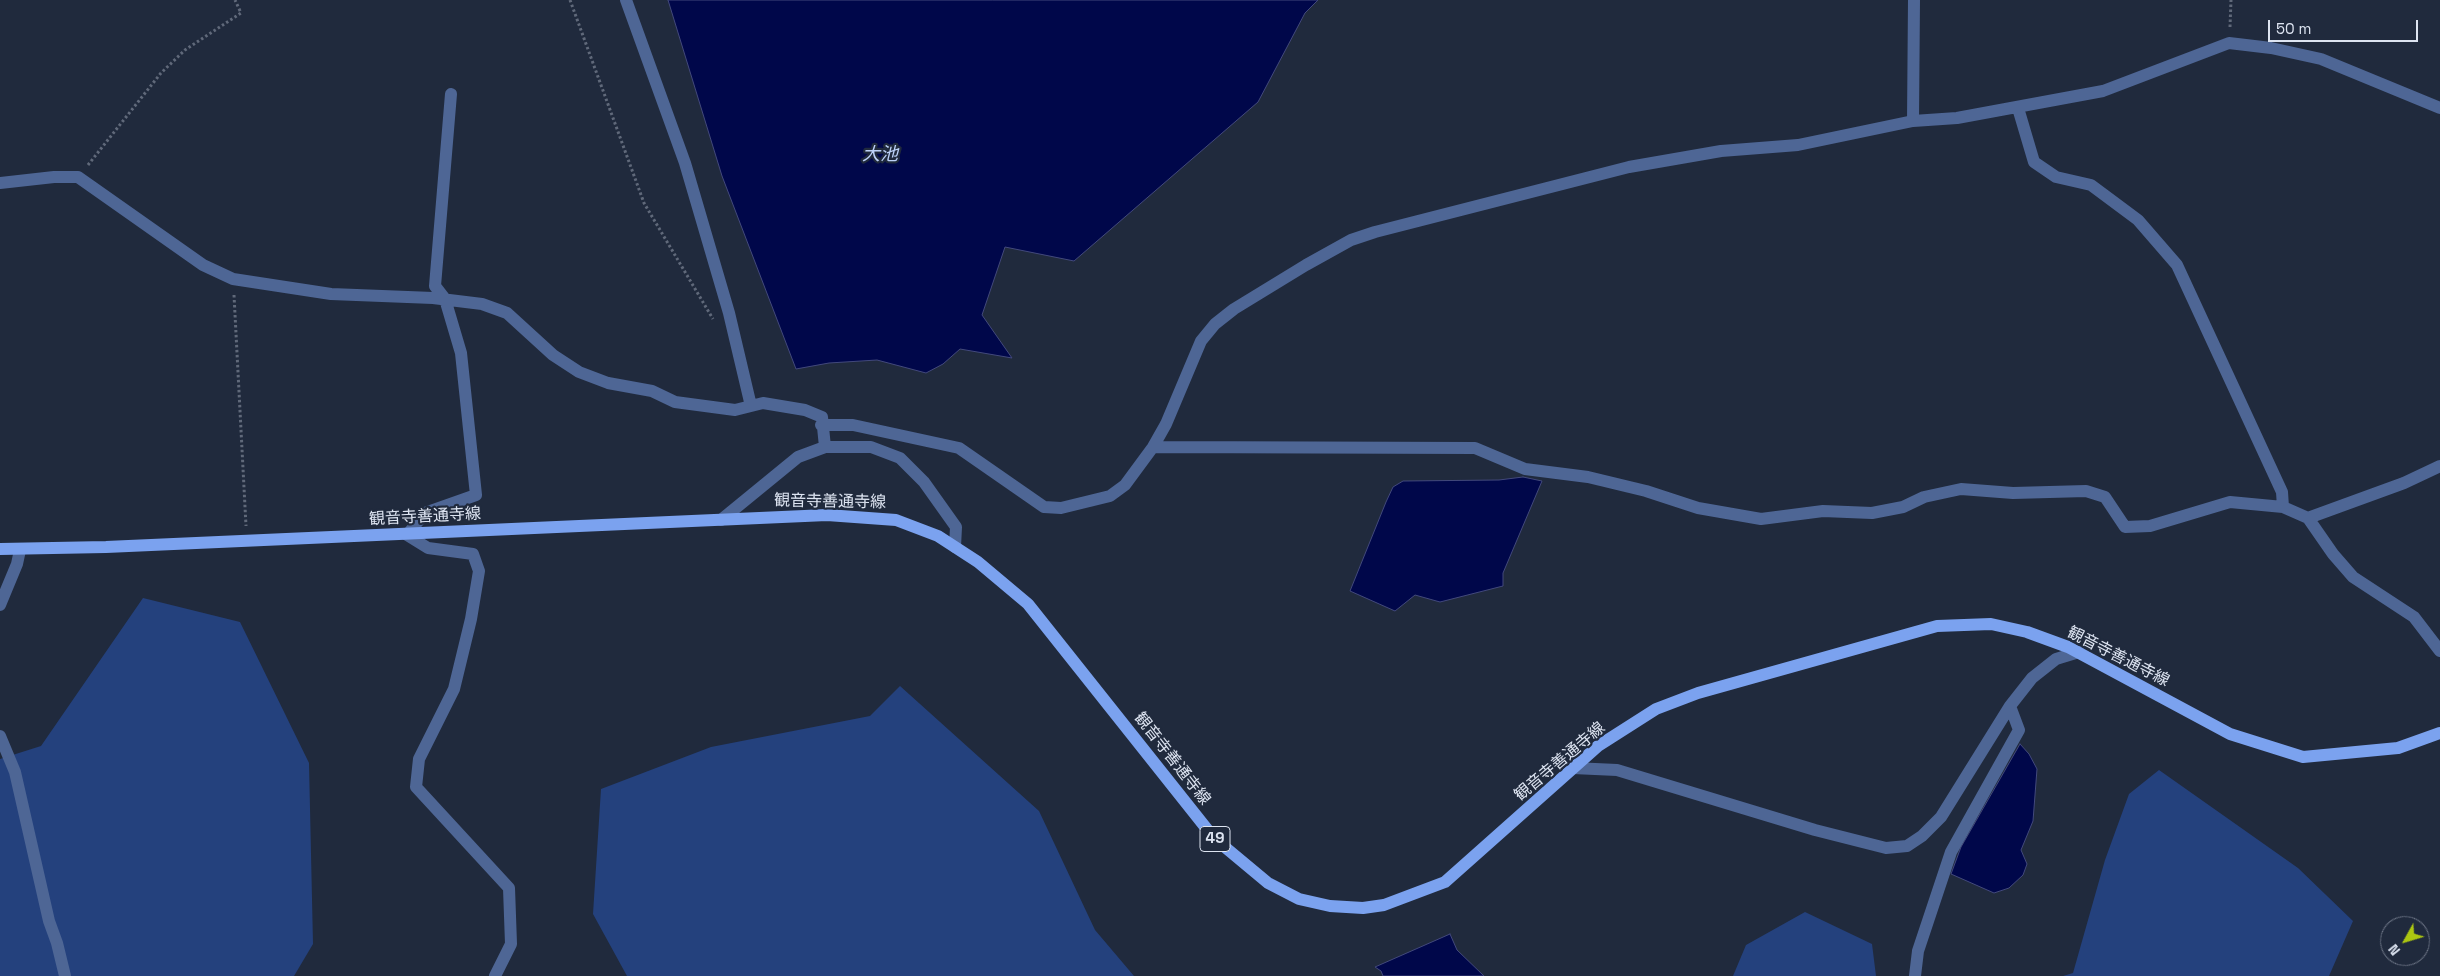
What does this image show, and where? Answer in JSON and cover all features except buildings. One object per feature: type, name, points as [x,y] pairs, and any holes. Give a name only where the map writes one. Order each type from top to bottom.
[{"type":"main road","name":"観音寺善通寺線","points":[[0,549],[20,550],[407,535],[827,515],[896,520],[938,536],[978,562],[1028,604],[1214,838],[1268,883],[1300,899],[1330,906],[1363,908],[1384,906],[1445,882],[1598,746],[1656,709],[1698,693],[1937,626],[1991,624],[2027,632],[2079,652],[2230,734],[2304,757],[2398,748],[2440,733]]},
{"type":"street","points":[[626,0],[685,163],[729,313],[751,406]]},
{"type":"street","points":[[1913,121],[1914,0]]},
{"type":"street","points":[[821,426],[853,425],[959,448],[1044,508],[1062,508],[1110,496],[1125,485],[1153,447],[1166,424],[1201,342],[1215,324],[1234,308],[1351,240],[1375,232],[1629,167],[1721,151],[1798,145],[1913,121],[1957,118],[2103,91],[2229,43],[2272,48],[2321,59],[2440,108]]},
{"type":"street","points":[[450,94],[435,286],[445,300],[461,353],[476,495],[425,514],[407,535],[428,548],[473,554],[479,571],[472,619],[454,690],[418,759],[416,787],[509,888],[511,944],[495,976]]},
{"type":"street","points":[[2018,108],[2034,162],[2056,177],[2091,185],[2138,220],[2177,265],[2282,492],[2283,508]]},
{"type":"street","points":[[0,183],[54,177],[78,177],[203,265],[233,279],[331,294],[445,300],[482,304],[507,313],[553,355],[579,372],[608,383],[652,391],[675,402],[735,410],[763,403],[805,410],[822,417],[821,426],[825,447]]},
{"type":"street","points":[[721,520],[798,457],[825,447],[871,447],[900,458],[924,482],[956,527],[955,547]]},
{"type":"street","points":[[1153,447],[1475,448],[1525,469],[1588,477],[1646,491],[1698,508],[1761,519],[1823,511],[1872,513],[1903,507],[1924,497],[1962,489],[2013,494],[2086,491],[2105,497],[2125,527],[2150,526],[2230,502],[2283,508],[2308,518],[2352,577],[2414,617],[2440,651]]},
{"type":"street","points":[[2308,518],[2404,483],[2440,466]]},
{"type":"street","points":[[0,606],[17,564],[20,550]]},
{"type":"street","points":[[1574,768],[1617,770],[1814,830],[1886,848],[1907,846],[1922,836],[1941,817],[2010,706],[2032,678],[2056,659],[2079,652]]},
{"type":"street","points":[[1915,976],[1918,951],[1951,852],[2019,730],[2010,706]]},
{"type":"street","points":[[0,736],[15,772],[49,921],[58,943],[65,976]]},
{"type":"path","points":[[78,177],[161,73],[186,50],[241,12],[235,0]]},
{"type":"path","points":[[570,0],[586,50],[644,203],[718,327]]},
{"type":"path","points":[[2229,43],[2231,0]]},
{"type":"path","points":[[233,279],[246,541]]},
{"type":"shaded area","points":[[143,598],[240,622],[309,763],[313,944],[294,976],[0,976],[0,759],[41,746]]},
{"type":"shaded area","points":[[900,686],[1039,811],[1095,930],[1134,976],[627,976],[593,914],[601,789],[711,747],[870,716]]},
{"type":"shaded area","points":[[2159,770],[2298,868],[2353,921],[2329,976],[2063,976],[2073,973],[2105,860],[2129,794]]},
{"type":"shaded area","points":[[1805,912],[1872,944],[1876,976],[1733,976],[1746,945]]},
{"type":"water","name":"大池","points":[[668,0],[1318,0],[1305,13],[1258,102],[1074,261],[1005,247],[982,315],[1012,358],[960,349],[943,364],[926,373],[877,360],[829,363],[796,369],[722,176]]},
{"type":"water","points":[[1523,477],[1542,481],[1503,573],[1503,586],[1440,602],[1415,595],[1395,611],[1350,591],[1393,487],[1403,481],[1499,480]]},
{"type":"water","points":[[2020,744],[2029,754],[2037,769],[2033,821],[2021,850],[2027,864],[2023,875],[2009,888],[1994,893],[1951,874],[1961,847]]},
{"type":"water","points":[[1450,934],[1457,950],[1484,976],[1383,976],[1381,971],[1375,967]]}]
